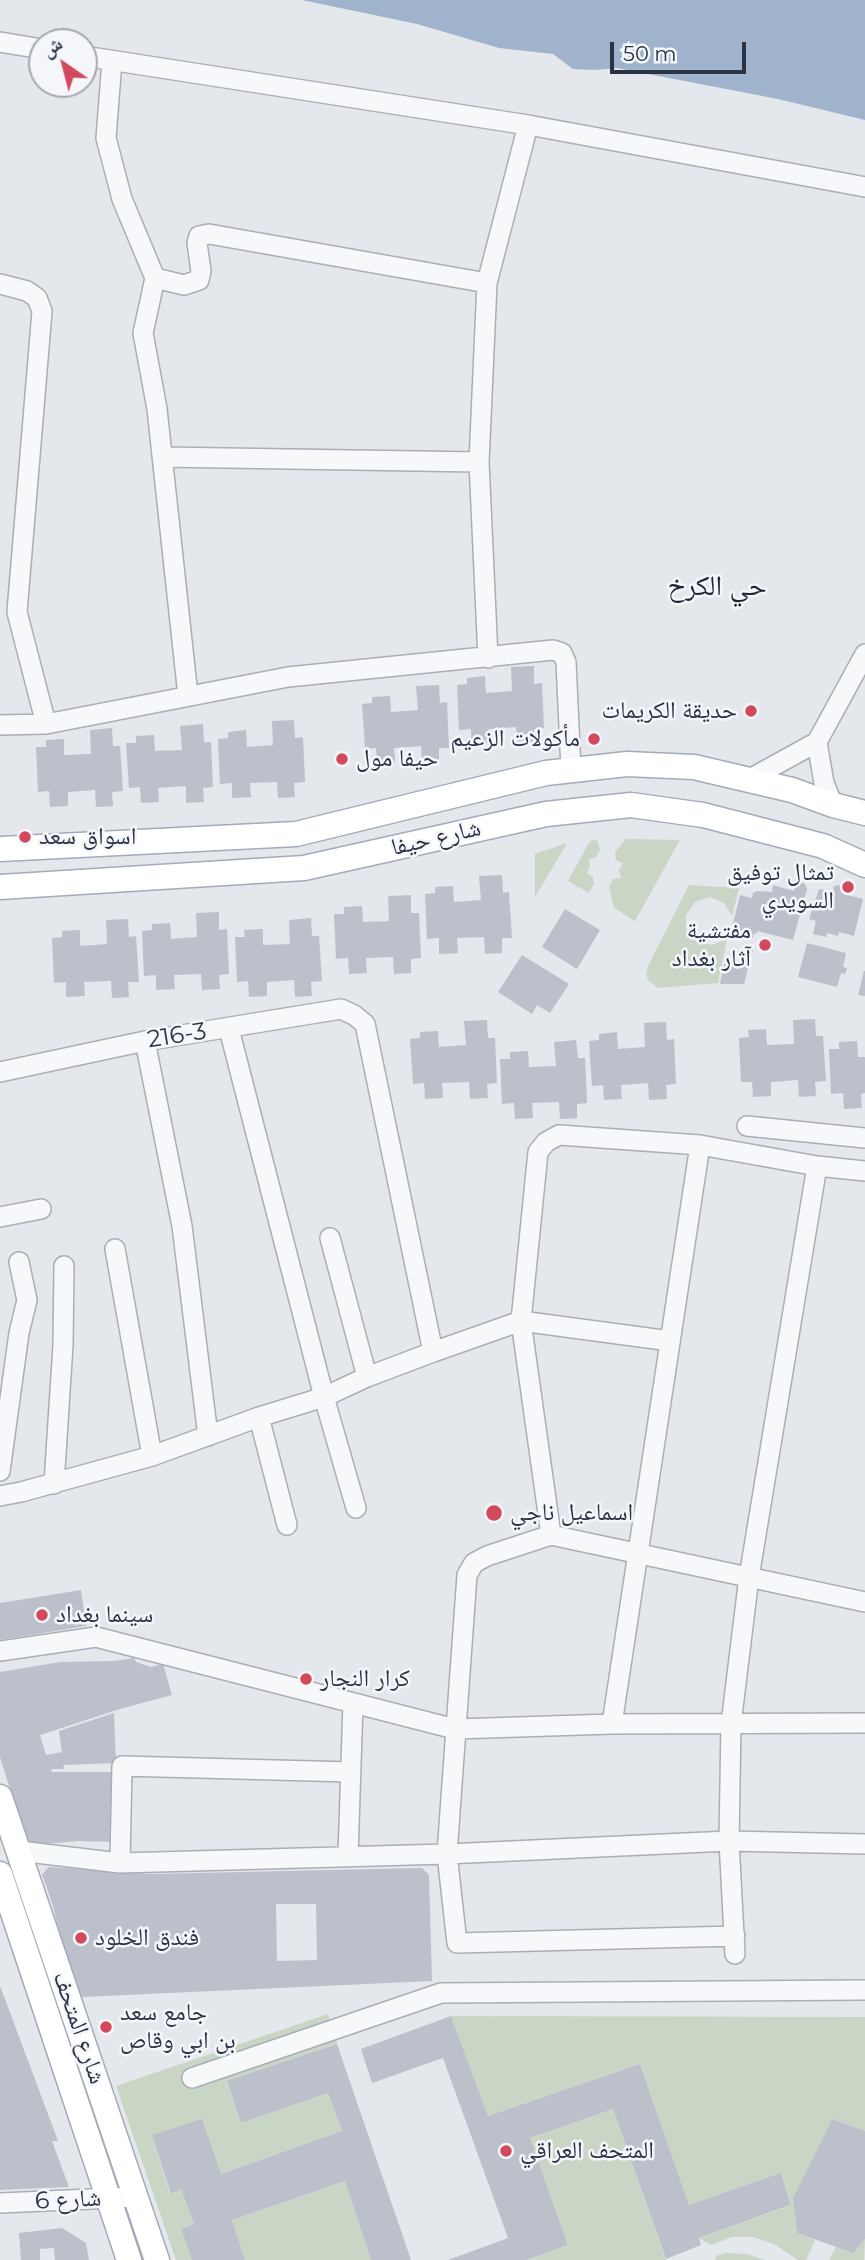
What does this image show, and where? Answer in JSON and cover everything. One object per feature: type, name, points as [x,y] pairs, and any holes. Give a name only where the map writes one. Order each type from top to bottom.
[{"type":"main road","name":"شارع حيفا","points":[[0,849],[296,834],[546,773],[627,764],[694,767],[792,790],[865,813]]},
{"type":"main road","name":"شارع حيفا","points":[[0,887],[304,868],[545,814],[631,805],[703,815],[823,846],[865,865]]},
{"type":"main road","points":[[833,805],[865,825]]},
{"type":"main road","name":"شارع المتحف","points":[[0,1797],[157,2260]]},
{"type":"main road","name":"شارع المتحف","points":[[0,1874],[129,2260]]},
{"type":"street","points":[[0,42],[28,47]]},
{"type":"street","points":[[98,58],[528,125],[865,187]]},
{"type":"street","points":[[112,61],[106,138],[122,199],[155,278],[143,332],[157,409],[188,696]]},
{"type":"street","points":[[488,658],[479,462],[487,283],[528,125]]},
{"type":"street","points":[[155,278],[184,285],[199,280],[201,271],[197,243],[199,236],[209,234],[487,283]]},
{"type":"street","points":[[0,284],[37,298],[42,311],[17,612],[46,724]]},
{"type":"street","points":[[162,457],[479,462]]},
{"type":"street","points":[[0,725],[46,724],[288,677],[553,650],[562,653],[566,662],[571,770]]},
{"type":"street","points":[[748,780],[817,742],[863,660]]},
{"type":"street","points":[[817,742],[824,783],[833,805]]},
{"type":"street","name":"216-3","points":[[0,1072],[145,1041],[341,1009],[355,1015],[365,1024],[433,1352]]},
{"type":"street","points":[[229,1028],[324,1397],[356,1507]]},
{"type":"street","points":[[145,1041],[182,1226],[208,1436]]},
{"type":"street","points":[[747,1126],[865,1138]]},
{"type":"street","points":[[551,1535],[522,1321],[538,1152],[546,1142],[559,1135],[700,1145],[817,1166],[865,1171]]},
{"type":"street","points":[[612,1724],[700,1145]]},
{"type":"street","points":[[817,1166],[749,1577],[731,1724],[729,1841],[735,1945],[457,1943],[447,1854],[467,1575],[474,1563],[487,1556],[551,1535],[637,1553],[749,1577],[865,1602]]},
{"type":"street","points":[[0,1217],[41,1209]]},
{"type":"street","points":[[330,1238],[367,1377]]},
{"type":"street","points":[[115,1249],[152,1456]]},
{"type":"street","points":[[0,1471],[19,1333],[27,1300],[19,1262]]},
{"type":"street","points":[[54,1484],[63,1345],[64,1266]]},
{"type":"street","points":[[0,1496],[54,1484],[152,1456],[259,1417],[324,1397],[367,1377],[522,1321],[670,1341]]},
{"type":"street","points":[[259,1417],[287,1525]]},
{"type":"street","points":[[0,1651],[96,1637],[455,1729],[612,1724],[865,1723]]},
{"type":"street","points":[[348,1857],[353,1703]]},
{"type":"street","points":[[120,1863],[122,1766],[351,1772]]},
{"type":"street","points":[[19,1851],[120,1863],[447,1854],[729,1841],[865,1844]]},
{"type":"street","points":[[192,2078],[441,1993],[865,1990]]},
{"type":"street","name":"شارع 6","points":[[0,2203],[136,2197]]},
{"type":"green space","points":[[626,839],[680,840],[635,921],[614,908],[609,886],[613,879],[621,878],[619,870],[623,863],[616,860],[615,852]]},
{"type":"green space","points":[[597,840],[600,850],[596,857],[589,859],[590,867],[587,873],[593,877],[594,884],[589,893],[568,881],[590,841]]},
{"type":"green space","points":[[567,843],[535,897],[535,854]]},
{"type":"green space","points":[[689,885],[739,888],[732,916],[724,903],[710,897],[695,902],[686,915],[686,930],[697,942],[712,945],[727,939],[718,983],[658,988],[648,980],[648,966]]},
{"type":"green space","points":[[328,2014],[337,2044],[227,2082],[241,2123],[328,2093],[342,2131],[221,2174],[152,2135],[170,2194],[181,2189],[194,2224],[181,2229],[192,2260],[176,2260],[116,2086]]},
{"type":"green space","points":[[451,2016],[865,2017],[865,2131],[832,2119],[793,2198],[797,2233],[815,2240],[806,2260],[798,2260],[774,2244],[753,2237],[732,2237],[711,2245],[699,2238],[789,2206],[781,2174],[689,2205],[640,2064],[488,2116]]},
{"type":"green space","points":[[613,2109],[666,2260],[526,2260],[568,2245],[530,2138]]},
{"type":"green space","points":[[345,2181],[371,2260],[245,2260],[232,2220]]},
{"type":"green space","points":[[865,2239],[864,2260],[829,2260],[836,2247],[853,2253]]},
{"type":"green space","points":[[725,2253],[747,2254],[765,2260],[715,2260],[716,2256]]},
{"type":"water","points":[[302,0],[865,0],[865,120],[778,99],[617,68],[573,69],[553,54],[499,48],[417,24]]},
{"type":"building","points":[[534,666],[534,684],[542,683],[544,728],[534,729],[534,743],[517,744],[516,727],[489,729],[490,743],[471,744],[471,729],[459,730],[457,685],[467,684],[467,678],[485,676],[486,693],[512,691],[511,667]]},
{"type":"building","points":[[439,685],[440,703],[447,702],[449,748],[439,748],[439,763],[422,764],[421,746],[394,748],[395,762],[377,763],[376,748],[365,749],[362,704],[372,703],[372,697],[390,696],[391,712],[418,710],[416,686]]},
{"type":"building","points":[[294,720],[295,738],[303,737],[305,782],[294,783],[295,797],[278,798],[277,782],[250,783],[251,797],[232,798],[232,783],[220,784],[218,739],[228,738],[228,732],[246,730],[247,747],[273,745],[272,721]]},
{"type":"building","points":[[203,724],[204,742],[211,742],[213,787],[203,788],[204,802],[186,803],[186,786],[158,788],[159,802],[141,803],[140,787],[129,788],[126,743],[136,743],[136,736],[154,735],[155,751],[182,750],[180,726]]},
{"type":"building","points":[[112,728],[113,746],[120,746],[123,791],[112,792],[113,806],[96,807],[95,790],[68,792],[68,806],[50,807],[49,791],[38,792],[36,747],[46,747],[46,740],[64,739],[64,755],[91,754],[90,730]]},
{"type":"building","points":[[502,875],[503,893],[509,892],[512,938],[502,938],[502,953],[485,954],[484,937],[457,938],[458,953],[439,954],[439,938],[427,939],[425,894],[435,893],[435,887],[453,886],[454,902],[481,900],[479,876]]},
{"type":"building","points":[[796,884],[805,884],[807,889],[793,940],[757,931],[753,938],[745,936],[744,940],[730,936],[740,895],[752,898],[757,891],[772,892],[773,885],[794,891]]},
{"type":"building","points":[[840,885],[844,888],[843,894],[863,899],[854,936],[839,932],[838,936],[827,933],[826,937],[813,934],[816,921],[809,919],[819,889],[833,892],[834,886]]},
{"type":"building","points":[[411,895],[411,913],[419,913],[421,958],[411,959],[411,973],[394,974],[393,957],[366,958],[367,973],[349,974],[348,958],[336,959],[334,914],[344,914],[344,907],[362,906],[363,922],[389,921],[388,896]]},
{"type":"building","points":[[565,909],[600,930],[577,969],[542,947]]},
{"type":"building","points":[[219,912],[219,930],[227,929],[229,974],[219,975],[220,989],[202,990],[201,974],[174,975],[175,989],[156,990],[156,975],[144,976],[142,931],[152,930],[152,924],[170,923],[171,939],[197,937],[196,913]]},
{"type":"building","points":[[311,918],[312,936],[319,936],[322,981],[311,982],[312,996],[295,997],[294,980],[267,982],[267,996],[249,997],[248,981],[237,982],[235,937],[245,937],[244,930],[263,929],[263,945],[290,944],[289,920]]},
{"type":"building","points":[[128,919],[129,937],[136,936],[139,982],[128,982],[129,997],[112,998],[111,981],[84,982],[85,996],[66,997],[66,982],[54,983],[52,938],[62,937],[62,931],[80,930],[80,946],[107,944],[106,920]]},
{"type":"building","points":[[807,943],[846,953],[843,967],[847,968],[845,974],[841,973],[837,987],[798,977]]},
{"type":"building","points":[[743,947],[753,950],[744,984],[720,984],[724,964],[738,967]]},
{"type":"building","points":[[522,955],[569,984],[550,1013],[537,1005],[532,1014],[498,992]]},
{"type":"building","points":[[865,971],[865,996],[858,995]]},
{"type":"building","points":[[815,1019],[816,1036],[823,1036],[826,1081],[815,1082],[816,1096],[799,1097],[798,1080],[771,1082],[771,1096],[753,1097],[752,1082],[741,1082],[739,1038],[749,1037],[748,1030],[766,1029],[767,1045],[794,1044],[793,1020]]},
{"type":"building","points":[[487,1020],[488,1038],[495,1038],[497,1083],[487,1084],[488,1098],[470,1099],[469,1082],[442,1083],[443,1098],[425,1099],[424,1083],[413,1084],[410,1039],[420,1038],[420,1032],[438,1031],[439,1047],[466,1045],[464,1021]]},
{"type":"building","points":[[666,1022],[667,1040],[674,1039],[676,1084],[666,1085],[667,1099],[649,1100],[648,1083],[621,1085],[622,1099],[604,1100],[603,1085],[592,1086],[589,1041],[599,1040],[599,1034],[617,1032],[618,1049],[645,1047],[644,1023]]},
{"type":"building","points":[[576,1040],[578,1058],[585,1058],[587,1103],[577,1104],[577,1118],[560,1119],[559,1102],[532,1103],[533,1118],[515,1119],[514,1103],[502,1104],[500,1059],[510,1059],[510,1052],[528,1051],[529,1067],[556,1066],[554,1042]]},
{"type":"building","points":[[857,1041],[858,1057],[865,1057],[865,1093],[861,1094],[862,1108],[844,1109],[843,1093],[831,1094],[829,1049],[839,1049],[839,1042]]},
{"type":"building","name":"سينما بغداد","points":[[81,1590],[86,1626],[0,1640],[0,1603]]},
{"type":"building","points":[[134,1658],[136,1662],[151,1667],[163,1664],[172,1695],[40,1735],[46,1755],[62,1752],[59,1731],[114,1713],[116,1763],[64,1765],[63,1769],[51,1769],[52,1772],[116,1772],[116,1842],[29,1843],[0,1757],[0,1672],[60,1662]]},
{"type":"building","points":[[49,1867],[150,1874],[422,1868],[429,1875],[432,1981],[82,1997],[60,1937],[42,1874]],"holes":[[[276,1904],[316,1904],[317,1960],[277,1961]]]},
{"type":"building","points":[[0,1986],[58,2141],[52,2141],[69,2187],[0,2190]]},
{"type":"building","name":"المتحف العراقي","points":[[451,2016],[488,2116],[640,2064],[689,2205],[781,2173],[790,2205],[699,2238],[701,2245],[666,2259],[613,2109],[530,2138],[568,2245],[526,2260],[448,2260],[508,2238],[443,2058],[372,2083],[361,2049]]},
{"type":"building","points":[[337,2044],[411,2260],[371,2260],[345,2181],[232,2220],[245,2260],[192,2260],[181,2229],[194,2224],[181,2189],[171,2194],[152,2135],[202,2119],[221,2174],[342,2131],[328,2093],[241,2123],[227,2081]]},
{"type":"building","points":[[832,2119],[865,2131],[865,2239],[853,2253],[797,2233],[793,2198]]},
{"type":"building","points":[[62,2228],[86,2243],[89,2260],[55,2260],[54,2248],[40,2249],[40,2260],[21,2260],[19,2233]]},
{"type":"place","name":"حديقة الكريمات","points":[[751,711]]},
{"type":"place","name":"مأكولات الزعيم","points":[[594,739]]},
{"type":"place","name":"حيفا مول","points":[[342,759]]},
{"type":"place","name":"اسواق سعد","points":[[25,837]]},
{"type":"place","name":"تمثال توفيق السويدي","points":[[848,887]]},
{"type":"place","name":"مفتشية آثار بغداد","points":[[765,945]]},
{"type":"place","name":"اسماعيل ناجي","points":[[494,1513]]},
{"type":"place","name":"سينما بغداد","points":[[42,1615]]},
{"type":"place","name":"كرار النجار","points":[[306,1679]]},
{"type":"place","name":"فندق الخلود","points":[[81,1938]]},
{"type":"place","name":"جامع سعد بن ابي وقاص","points":[[106,2027]]},
{"type":"place","name":"المتحف العراقي","points":[[506,2151]]},
{"type":"district","name":"حي الكرخ","points":[[717,587]]}]
